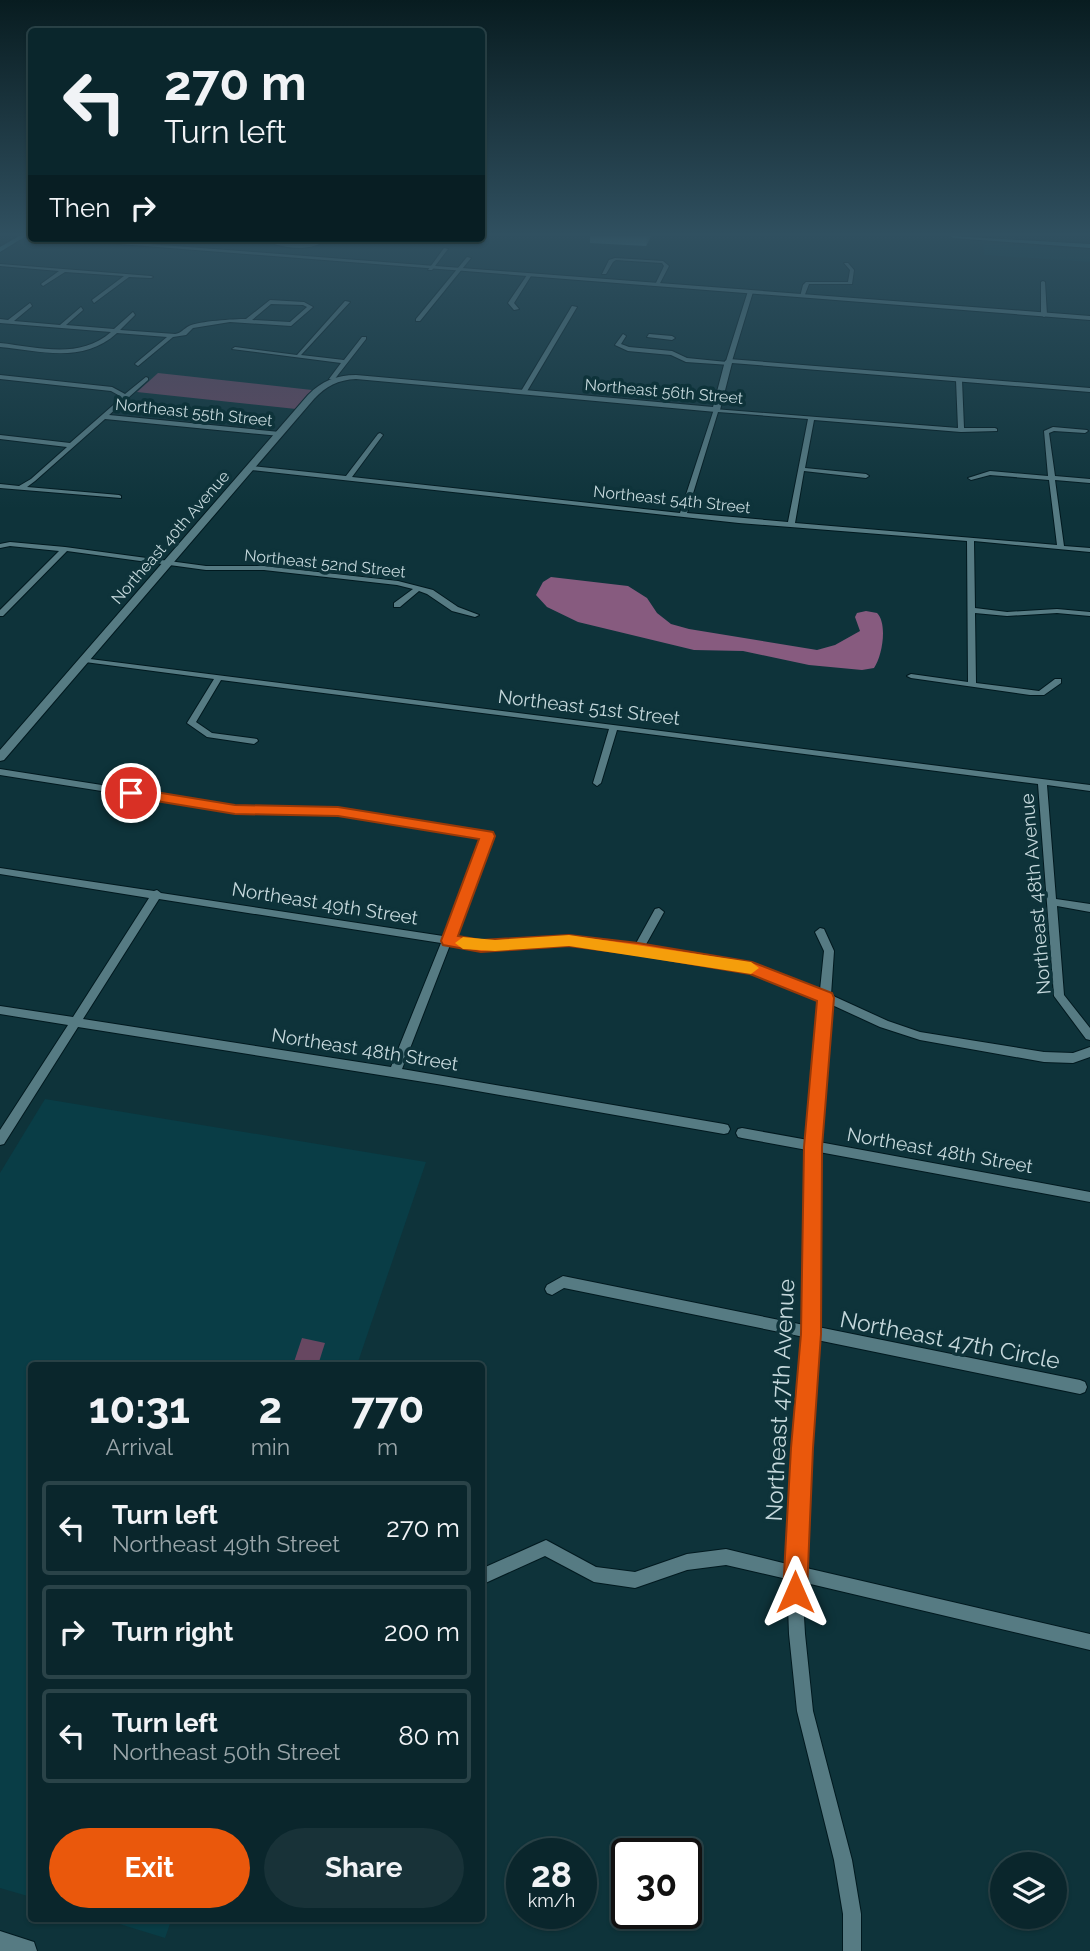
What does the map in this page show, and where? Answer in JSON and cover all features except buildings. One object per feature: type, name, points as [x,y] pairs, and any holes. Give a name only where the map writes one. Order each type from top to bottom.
[{"type":"street","points":[[76,327],[171,336],[184,334],[187,327]]},
{"type":"street","points":[[0,345],[78,351],[95,346],[118,327]]},
{"type":"street","points":[[299,354],[324,327]]},
{"type":"street","points":[[523,393],[562,327]]},
{"type":"street","points":[[684,515],[739,327]]},
{"type":"street","points":[[138,365],[171,336]]},
{"type":"street","points":[[623,336],[618,345],[628,349],[672,352],[686,360],[1090,390]]},
{"type":"street","points":[[649,336],[672,338]]},
{"type":"street","points":[[654,351],[661,337]]},
{"type":"street","name":"Northeast 40th Avenue","points":[[0,757],[323,384],[332,379],[364,338]]},
{"type":"street","points":[[234,349],[299,354],[345,362]]},
{"type":"street","points":[[0,377],[112,389],[123,395],[122,402]]},
{"type":"street","name":"Northeast 56th Street","points":[[332,379],[356,377],[811,418],[961,430],[995,430]]},
{"type":"street","points":[[20,488],[106,417],[146,379]]},
{"type":"street","points":[[959,380],[961,430]]},
{"type":"street","name":"Northeast 55th Street","points":[[106,417],[280,434]]},
{"type":"street","points":[[791,526],[811,418]]},
{"type":"street","points":[[1060,548],[1048,429],[1085,431]]},
{"type":"street","points":[[347,479],[380,435]]},
{"type":"street","points":[[0,437],[70,445]]},
{"type":"street","name":"Northeast 54th Street","points":[[251,468],[791,526],[873,530],[1090,550]]},
{"type":"street","points":[[801,470],[866,477]]},
{"type":"street","points":[[971,478],[990,473],[1090,481]]},
{"type":"street","points":[[0,486],[119,497]]},
{"type":"street","points":[[970,540],[972,685]]},
{"type":"street","name":"Northeast 52nd Street","points":[[0,546],[10,544],[65,549],[206,568],[276,569],[419,587],[455,609],[475,615]]},
{"type":"street","points":[[0,614],[65,549]]},
{"type":"street","points":[[397,605],[419,587]]},
{"type":"street","points":[[971,610],[1007,614],[1057,611],[1090,614]]},
{"type":"street","name":"Northeast 51st Street","points":[[85,660],[1090,788]]},
{"type":"street","points":[[911,676],[1041,693],[1058,681]]},
{"type":"street","points":[[219,677],[191,723],[210,735],[254,741]]},
{"type":"street","points":[[597,783],[614,727]]},
{"type":"street","points":[[0,772],[235,809],[338,811],[488,836],[396,1072]]},
{"type":"street","name":"Northeast 48th Avenue","points":[[1042,781],[1059,996],[1067,1010],[1090,1036]]},
{"type":"street","name":"Northeast 49th Street","points":[[0,871],[481,946],[569,941],[638,949],[752,968],[884,1024],[920,1036],[1044,1057],[1073,1058],[1090,1052]]},
{"type":"street","points":[[0,1140],[157,894]]},
{"type":"street","points":[[1051,902],[1090,908]]},
{"type":"street","points":[[638,949],[659,912]]},
{"type":"street","name":"Northeast 47th Avenue","points":[[820,932],[829,951],[813,1147],[811,1334],[794,1571],[797,1634],[806,1711],[843,1860],[852,1914],[852,1951]]},
{"type":"street","name":"Northeast 48th Street","points":[[0,1010],[396,1072],[724,1129]]},
{"type":"street","name":"Northeast 48th Street","points":[[742,1133],[1090,1197]]},
{"type":"street","name":"Northeast 47th Circle","points":[[552,1289],[563,1282],[1080,1387]]},
{"type":"street","points":[[485,1575],[546,1548],[594,1574],[635,1580],[687,1562],[726,1557],[1090,1642]]},
{"type":"street","points":[[0,1943],[25,1951]]},
{"type":"shaded area","points":[[158,373],[312,390],[296,409],[137,392]]},
{"type":"shaded area","points":[[551,577],[628,586],[647,598],[657,613],[671,624],[689,629],[817,650],[835,645],[860,631],[855,617],[857,613],[877,613],[883,632],[881,649],[874,668],[862,670],[809,665],[743,651],[694,650],[578,622],[547,607],[536,595],[543,582]]},
{"type":"shaded area","points":[[45,1099],[426,1162],[358,1362],[28,1362],[28,1896],[0,1888],[0,1173]]},
{"type":"shaded area","points":[[302,1338],[325,1343],[319,1362],[294,1362]]},
{"type":"shaded area","points":[[113,1922],[171,1922],[165,1938]]},
{"type":"slow traffic","points":[[463,943],[495,946],[569,941],[638,949],[751,968]]},
{"type":"route","points":[[131,793],[235,809],[338,811],[488,836],[449,941],[481,946],[569,941],[638,949],[752,968],[775,975],[826,998],[813,1147],[811,1334],[794,1571],[795,1592]]}]
